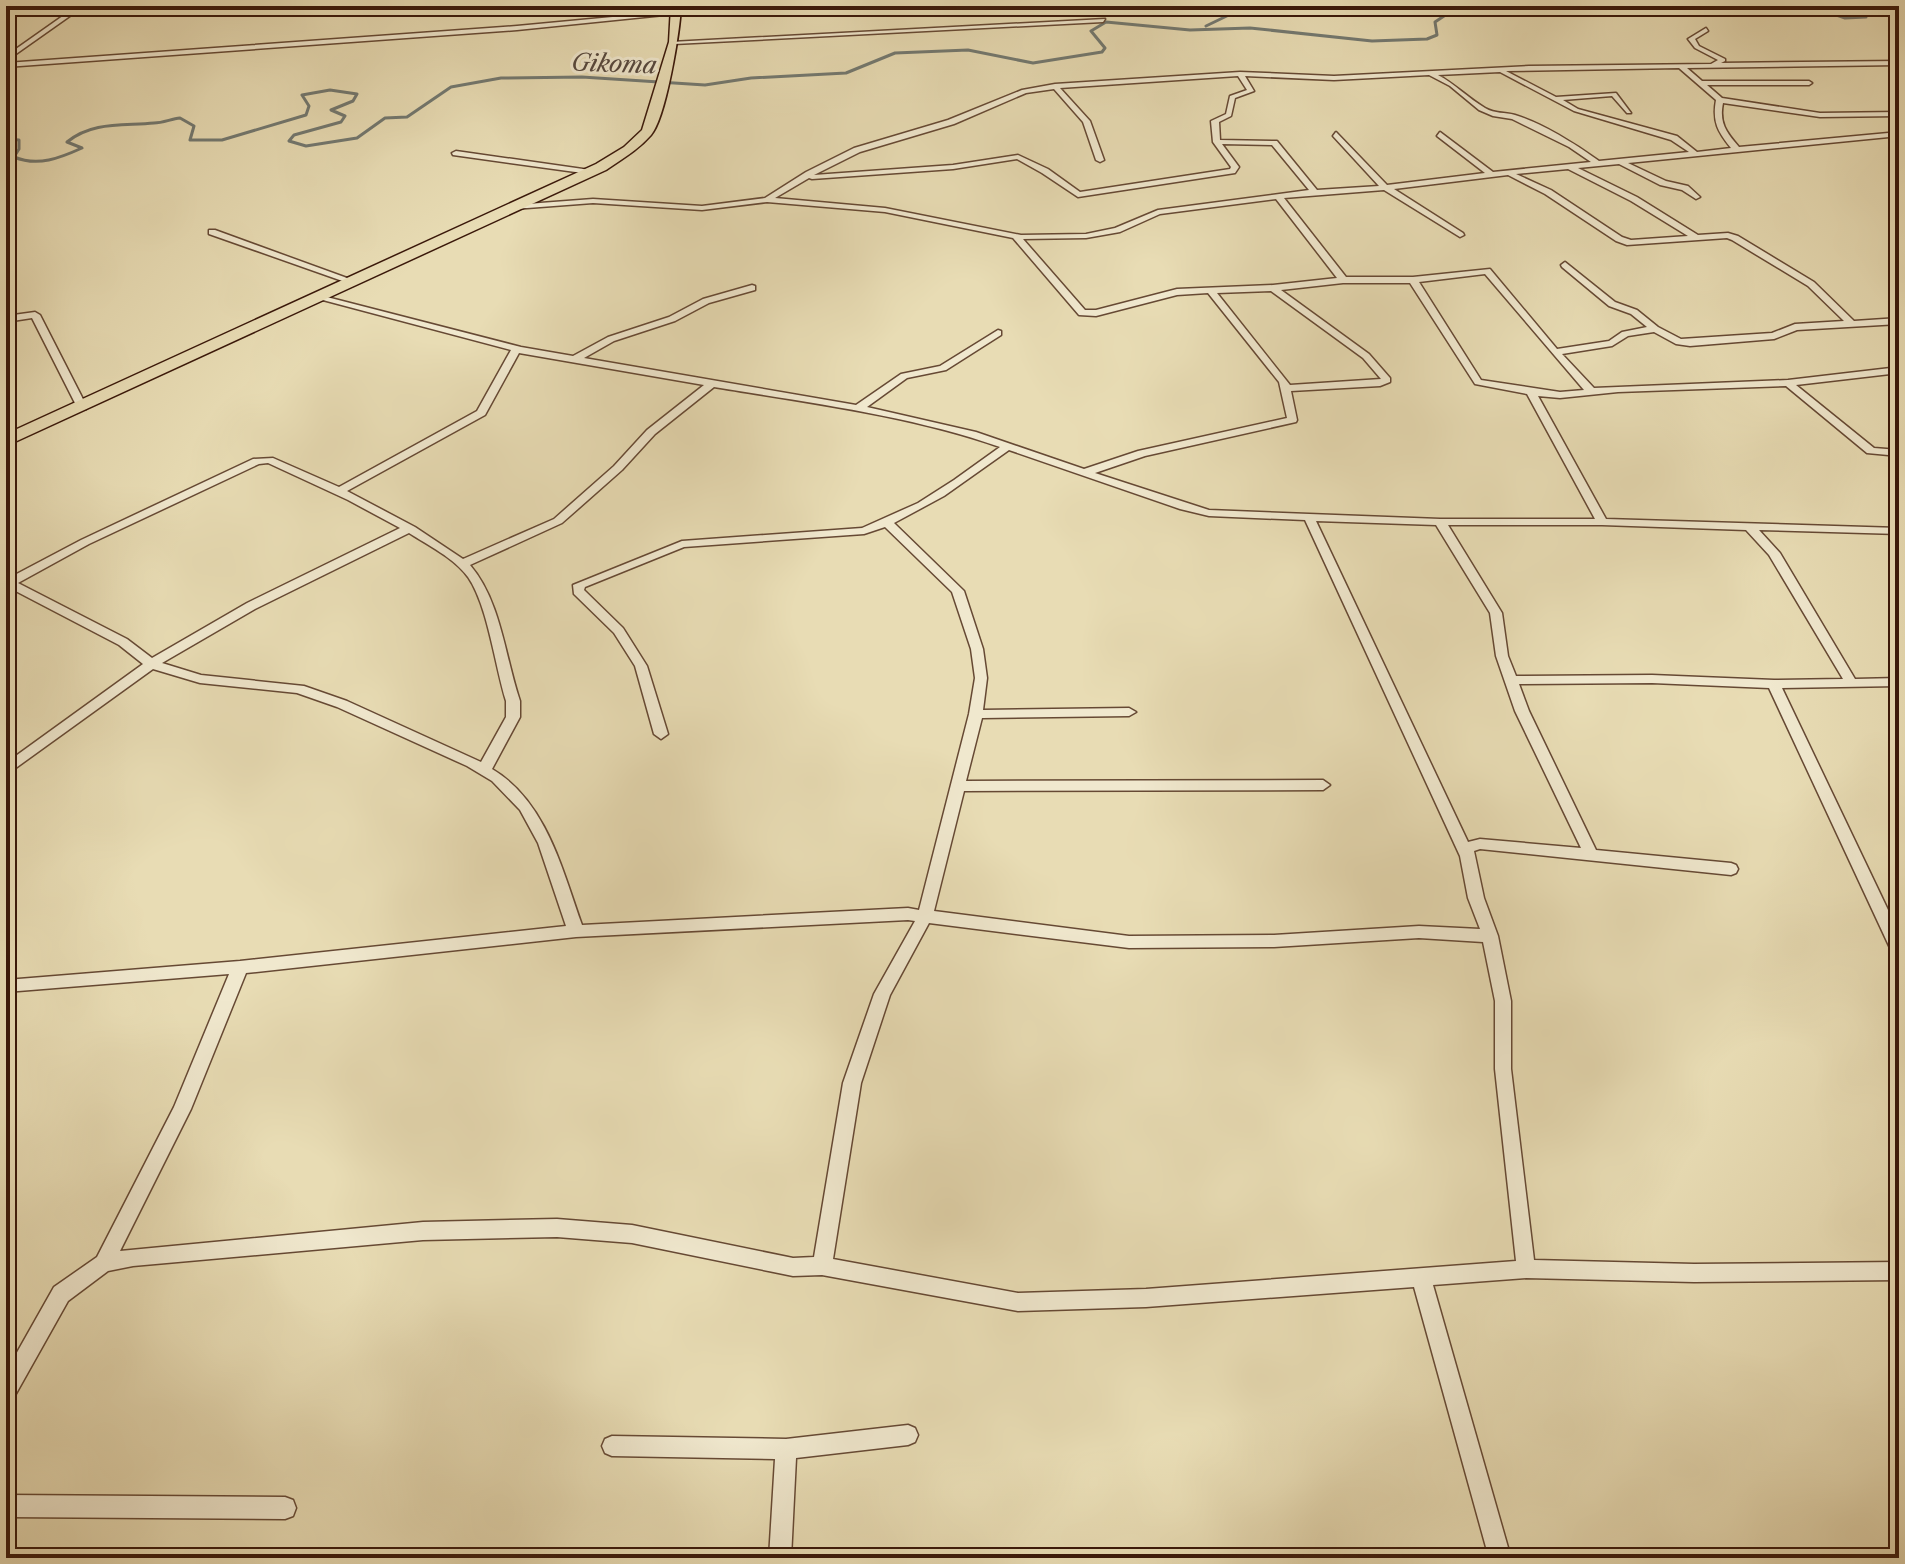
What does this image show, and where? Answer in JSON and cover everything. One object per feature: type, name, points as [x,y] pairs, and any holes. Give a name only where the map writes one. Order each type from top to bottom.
[{"type":"main road","points":[[6,441],[590,172],[628,150],[648,131],[674,42],[675,9]]},
{"type":"street","points":[[6,62],[81,6]]},
{"type":"street","points":[[6,62],[517,28],[675,9]]},
{"type":"street","points":[[674,42],[1103,20]]},
{"type":"street","points":[[1706,30],[1691,39],[1697,47],[1723,60],[1710,65]]},
{"type":"street","points":[[767,200],[857,150],[951,122],[1024,91],[1055,86],[1240,74],[1334,78],[1498,69],[1899,63]]},
{"type":"street","points":[[1680,65],[1720,100],[1820,115],[1899,114]]},
{"type":"street","points":[[1498,69],[1588,115],[1674,138],[1696,154]]},
{"type":"street","points":[[1427,72],[1452,85],[1481,109],[1495,115],[1510,116],[1549,133],[1597,163]]},
{"type":"street","points":[[803,178],[953,167],[1018,157],[1045,171],[1078,195],[1232,171],[1235,167],[1217,142],[1215,121],[1229,115],[1232,97],[1251,91],[1240,74]]},
{"type":"street","points":[[1702,83],[1809,83]]},
{"type":"street","points":[[1055,86],[1086,121],[1100,160]]},
{"type":"street","points":[[1556,99],[1614,94],[1629,112]]},
{"type":"street","points":[[1720,100],[1715,119],[1719,130],[1736,149]]},
{"type":"street","points":[[1336,134],[1385,187],[1460,235]]},
{"type":"street","points":[[1440,134],[1491,174]]},
{"type":"street","points":[[514,207],[593,201],[702,208],[767,200],[885,210],[1016,236],[1105,233],[1158,212],[1315,192],[1899,134]]},
{"type":"street","points":[[1217,142],[1274,143],[1315,192]]},
{"type":"street","points":[[456,153],[590,172]]},
{"type":"street","points":[[1620,162],[1663,183],[1685,188],[1696,197]]},
{"type":"street","points":[[1570,167],[1634,199],[1697,237]]},
{"type":"street","points":[[1509,173],[1548,192],[1625,242],[1635,244],[1728,235],[1735,238],[1811,284],[1851,323]]},
{"type":"street","points":[[1280,198],[1343,280]]},
{"type":"street","points":[[212,232],[354,282]]},
{"type":"street","points":[[1016,236],[1078,311],[1086,314],[1177,292],[1273,288],[1343,280],[1413,280],[1487,271],[1592,392]]},
{"type":"street","points":[[1565,265],[1612,304],[1631,310],[1655,329],[1679,342],[1766,337],[1795,327],[1899,321]]},
{"type":"street","points":[[1413,280],[1478,382],[1531,392],[1560,395],[1788,383],[1899,370]]},
{"type":"street","points":[[574,360],[611,339],[672,319],[706,301],[752,288]]},
{"type":"street","points":[[1273,288],[1366,356],[1387,378],[1380,383],[1286,388]]},
{"type":"street","points":[[1086,472],[1142,453],[1289,422],[1293,416],[1286,388],[1249,334],[1211,292]]},
{"type":"street","points":[[322,297],[516,349],[859,408],[972,434],[1209,513],[1440,522],[1602,522],[1899,531]]},
{"type":"street","points":[[6,319],[35,315],[82,407]]},
{"type":"street","points":[[1555,352],[1612,343],[1625,334],[1655,329]]},
{"type":"street","points":[[859,408],[904,376],[940,369],[998,333]]},
{"type":"street","points":[[339,491],[481,413],[516,349]]},
{"type":"street","points":[[1788,383],[1871,451],[1899,453]]},
{"type":"street","points":[[462,564],[558,521],[618,468],[658,426],[711,384]]},
{"type":"street","points":[[1531,392],[1602,522]]},
{"type":"street","points":[[661,734],[641,666],[619,631],[578,591],[579,585],[682,544],[851,534],[888,523],[967,477],[1008,446]]},
{"type":"street","points":[[7,582],[257,461],[269,460],[339,491],[407,529],[462,564],[474,577],[483,596],[513,701],[513,717],[484,770]]},
{"type":"street","points":[[1309,517],[1465,852],[1476,898],[1490,936],[1503,1001],[1503,1069],[1526,1269]]},
{"type":"street","points":[[1440,522],[1496,613],[1502,656],[1522,711],[1588,848],[1589,852],[1583,854]]},
{"type":"street","points":[[822,1266],[852,1083],[882,994],[925,916],[976,714],[981,665],[958,591],[888,523]]},
{"type":"street","points":[[1750,527],[1774,553],[1851,682]]},
{"type":"street","points":[[6,770],[151,664],[251,606],[407,529]]},
{"type":"street","points":[[7,582],[123,642],[151,664],[200,679],[299,689],[342,704],[484,770],[497,778],[526,807],[545,843],[576,931]]},
{"type":"street","points":[[1511,680],[1652,679],[1774,684],[1899,682]]},
{"type":"street","points":[[1774,684],[1899,950]]},
{"type":"street","points":[[976,714],[1129,712]]},
{"type":"street","points":[[959,786],[1323,785]]},
{"type":"street","points":[[1465,852],[1471,845],[1480,844],[1731,869]]},
{"type":"street","points":[[6,986],[240,967],[576,931],[892,915],[925,916],[1129,942],[1274,941],[1419,932],[1490,936]]},
{"type":"street","points":[[104,1263],[182,1109],[240,967]]},
{"type":"street","points":[[6,1392],[61,1294],[104,1263],[133,1257],[423,1231],[557,1228],[632,1234],[793,1267],[822,1266],[1018,1302],[1146,1298],[1526,1269],[1694,1273],[1899,1271]]},
{"type":"street","points":[[1421,1278],[1500,1558]]},
{"type":"street","points":[[612,1446],[786,1449],[908,1435]]},
{"type":"street","points":[[780,1558],[786,1449]]},
{"type":"street","points":[[6,1506],[285,1508]]},
{"type":"waterway","points":[[1206,26],[1233,13],[1277,6]]},
{"type":"waterway","name":"Gikoma","points":[[6,139],[19,140],[19,149],[14,157],[32,161],[57,158],[82,148],[67,142],[87,131],[180,118],[194,126],[190,140],[222,140],[306,115],[309,106],[302,95],[330,90],[357,94],[353,101],[331,110],[345,116],[341,122],[294,135],[289,141],[306,146],[357,138],[385,118],[407,117],[451,87],[501,78],[582,77],[705,85],[751,78],[846,73],[895,53],[968,50],[1033,63],[1102,52],[1105,48],[1091,31],[1106,22],[1190,30],[1250,28],[1372,41],[1427,39],[1437,35],[1435,22],[1459,6]]},
{"type":"waterway","name":"Gikoma","points":[[1536,6],[1580,6]]},
{"type":"waterway","points":[[1656,6],[1686,11],[1813,6]]},
{"type":"waterway","name":"Gikoma","points":[[1675,6],[1744,6]]},
{"type":"waterway","name":"Gikoma","points":[[1828,6],[1825,11],[1845,18],[1866,17],[1865,12],[1870,11],[1860,6]]}]
